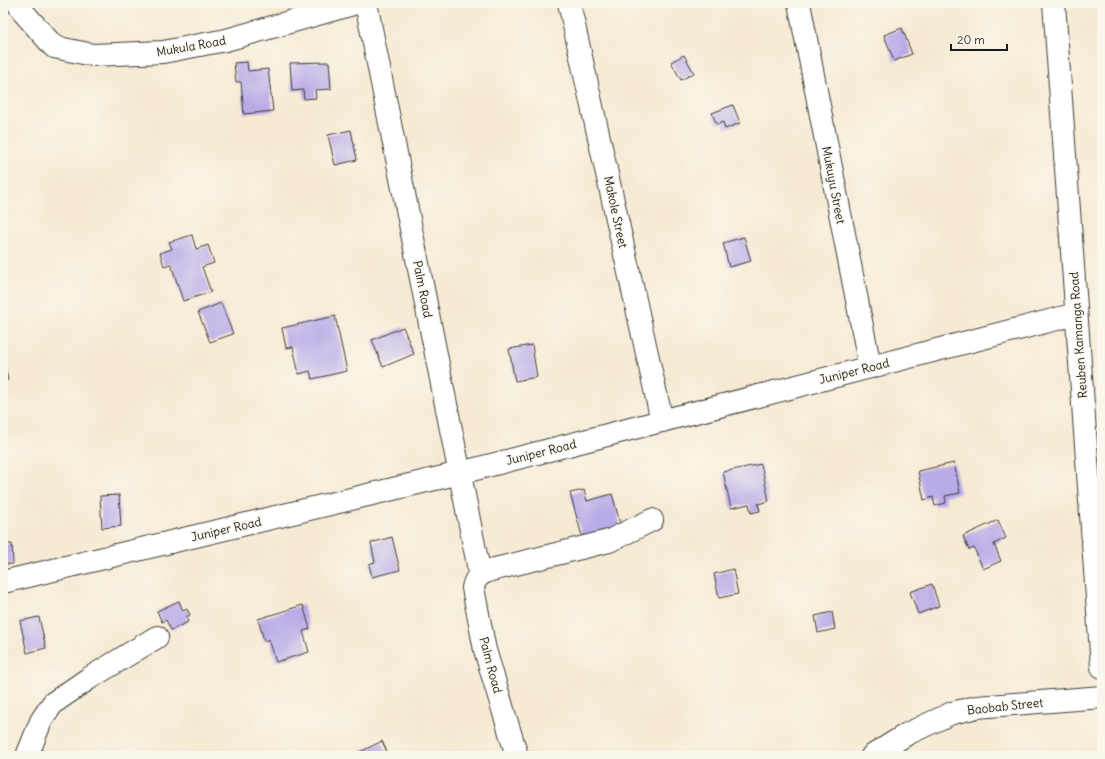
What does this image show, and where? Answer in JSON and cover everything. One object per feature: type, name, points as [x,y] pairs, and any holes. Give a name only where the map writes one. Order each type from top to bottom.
[{"type":"street","name":"Mukula Road","points":[[18,3],[24,13],[54,47],[93,55],[164,52],[218,42],[357,3]]},
{"type":"street","name":"Palm Road","points":[[366,3],[480,575],[475,580],[473,588],[485,650],[517,756]]},
{"type":"street","name":"Makole Street","points":[[569,3],[662,421]]},
{"type":"street","name":"Mukuyu Street","points":[[799,3],[870,367]]},
{"type":"street","name":"Reuben Kamanga Road","points":[[1054,3],[1102,667]]},
{"type":"street","name":"Juniper Road","points":[[3,582],[460,473],[1076,314]]},
{"type":"street","points":[[480,575],[490,570],[609,541],[652,520]]},
{"type":"street","points":[[27,756],[41,721],[53,703],[88,679],[156,637]]},
{"type":"street","name":"Baobab Street","points":[[872,756],[907,734],[952,713],[977,707],[1102,697]]},
{"type":"building","points":[[902,28],[912,54],[894,61],[884,35]]},
{"type":"building","points":[[684,55],[694,73],[681,80],[671,62]]},
{"type":"building","points":[[247,62],[248,71],[268,69],[273,111],[244,114],[241,82],[236,82],[234,63]]},
{"type":"building","points":[[329,62],[331,89],[315,90],[316,98],[304,99],[303,90],[292,91],[290,63]]},
{"type":"building","points":[[733,105],[740,123],[725,129],[723,122],[717,125],[712,113]]},
{"type":"building","points":[[351,130],[357,160],[335,165],[328,135]]},
{"type":"building","points":[[192,235],[196,249],[208,245],[214,263],[202,267],[211,292],[183,301],[171,264],[164,266],[160,253],[172,249],[169,242]]},
{"type":"building","points":[[744,237],[751,261],[729,267],[723,243]]},
{"type":"building","points":[[221,303],[233,334],[210,342],[198,312]]},
{"type":"building","points":[[335,316],[347,371],[312,379],[310,371],[299,374],[293,347],[286,348],[282,328]]},
{"type":"building","points":[[403,327],[414,354],[383,367],[372,340]]},
{"type":"building","points":[[532,345],[537,377],[515,381],[509,349]]},
{"type":"building","points":[[3,356],[8,380],[3,381]]},
{"type":"building","points":[[954,463],[960,493],[945,496],[946,503],[935,506],[933,497],[924,500],[918,471]]},
{"type":"building","points":[[761,464],[769,501],[758,504],[760,511],[751,513],[749,504],[731,508],[723,472]]},
{"type":"building","points":[[584,490],[587,501],[612,494],[621,526],[582,536],[570,493]]},
{"type":"building","points":[[119,495],[121,526],[102,528],[100,496]]},
{"type":"building","points":[[998,520],[1006,538],[994,544],[1001,561],[983,569],[974,548],[969,550],[963,536]]},
{"type":"building","points":[[392,537],[400,570],[372,577],[369,564],[375,562],[371,543]]},
{"type":"building","points":[[3,544],[12,544],[13,564],[3,564]]},
{"type":"building","points":[[733,569],[738,594],[719,598],[714,574]]},
{"type":"building","points":[[932,584],[939,606],[918,614],[910,592]]},
{"type":"building","points":[[179,601],[183,611],[187,609],[190,615],[186,617],[188,622],[171,630],[166,620],[162,622],[157,611]]},
{"type":"building","points":[[303,605],[310,629],[303,631],[309,652],[276,662],[269,639],[264,641],[258,619]]},
{"type":"building","points":[[832,612],[835,629],[818,633],[815,616]]},
{"type":"building","points":[[39,617],[46,648],[27,653],[20,621]]},
{"type":"building","points":[[382,741],[389,756],[360,756],[358,753]]}]
